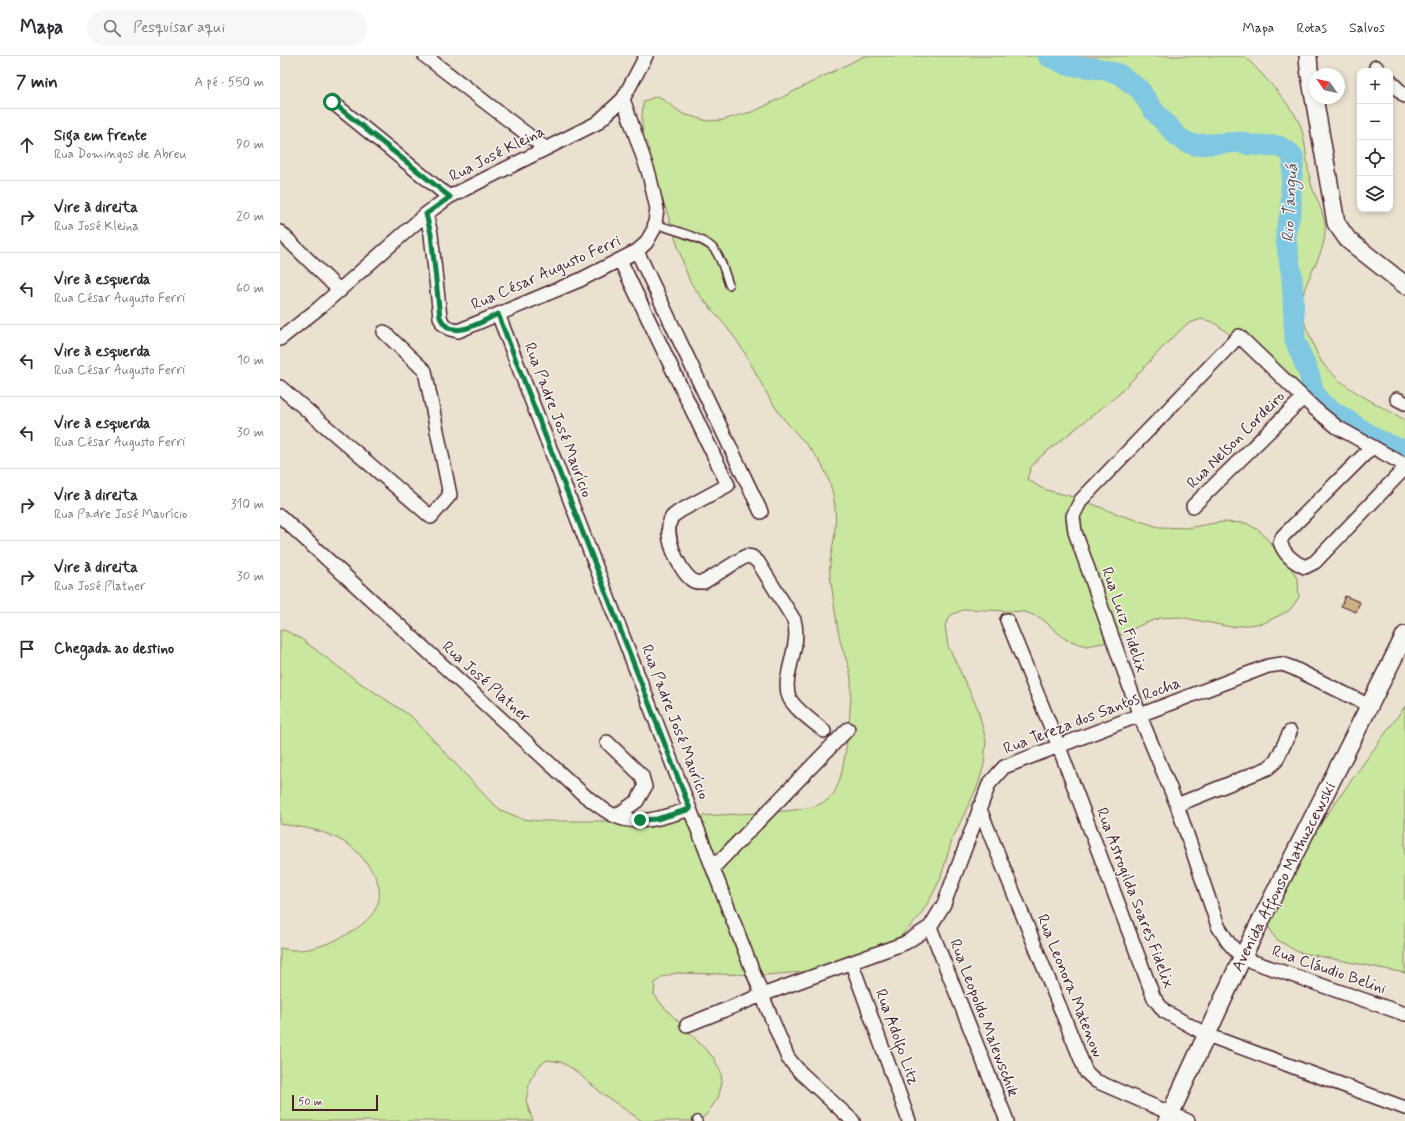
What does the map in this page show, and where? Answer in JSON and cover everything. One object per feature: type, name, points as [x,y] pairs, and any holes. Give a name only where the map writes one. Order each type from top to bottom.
[{"type":"street","points":[[425,56],[545,148]]},
{"type":"street","name":"Rua José Kleina","points":[[280,339],[340,291],[426,214],[450,197],[597,123],[623,99],[646,56]]},
{"type":"street","points":[[1308,56],[1325,157],[1331,204],[1336,223],[1348,240],[1405,285]]},
{"type":"street","points":[[1393,84],[1405,96]]},
{"type":"street","name":"Rua César Augusto Ferri","points":[[426,214],[431,234],[440,317],[443,324],[450,330],[458,331],[580,280],[637,251],[646,243],[655,224],[657,209],[649,174],[623,99]]},
{"type":"street","points":[[332,102],[450,197]]},
{"type":"street","points":[[280,232],[340,291]]},
{"type":"street","points":[[637,251],[761,512]]},
{"type":"street","points":[[620,260],[728,485],[673,516],[669,525],[670,546],[674,556],[691,580],[697,582],[704,582],[746,556],[752,557],[758,562],[794,620],[798,631],[787,687],[789,697],[794,704],[824,731]]},
{"type":"street","name":"Rua Padre José Maurício","points":[[498,314],[762,995],[788,1058],[800,1072],[852,1121]]},
{"type":"street","points":[[280,387],[431,517],[450,495],[425,371],[384,332]]},
{"type":"street","name":"Rua Luiz Fidelix","points":[[1242,958],[1228,942],[1218,926],[1177,805],[1140,716],[1075,532],[1073,516],[1081,500],[1239,336],[1303,398]]},
{"type":"street","points":[[1303,398],[1337,427],[1372,447],[1405,467],[1315,562],[1305,567],[1296,563],[1282,549],[1280,542],[1283,536],[1372,447]]},
{"type":"street","name":"Rua Nelson Cordeiro","points":[[1193,506],[1303,398]]},
{"type":"street","name":"Rua José Platner","points":[[280,516],[584,795],[616,816],[640,820],[657,819],[690,809]]},
{"type":"street","name":"Rua Astrogilda Soares Fidelix","points":[[1007,620],[1059,747],[1154,998],[1164,1012],[1207,1035],[1405,1108]]},
{"type":"street","name":"Avenida Affonso Mathuzcewski","points":[[1169,1118],[1242,958],[1405,635]]},
{"type":"street","name":"Rua Tereza dos Santos Rocha","points":[[687,1025],[762,995],[905,944],[930,927],[944,904],[979,807],[989,784],[1004,767],[1268,666],[1282,664],[1293,668],[1370,706]]},
{"type":"street","points":[[713,868],[848,729]]},
{"type":"street","points":[[1177,805],[1268,768],[1276,761],[1290,732]]},
{"type":"street","points":[[607,742],[642,776],[645,787],[637,801],[616,816]]},
{"type":"street","name":"Rua Leonora Matenow","points":[[979,807],[1086,1072],[1096,1082],[1169,1118],[1188,1121]]},
{"type":"street","name":"Rua Leopoldo Malewschik","points":[[930,927],[1007,1121]]},
{"type":"street","name":"Rua Cláudio Belini","points":[[1242,958],[1405,1014]]},
{"type":"street","name":"Rua Adolfo Litz","points":[[852,964],[909,1121]]},
{"type":"lane","points":[[655,224],[700,240],[712,246],[721,262],[729,285]]},
{"type":"green space","points":[[864,56],[1245,56],[1276,90],[1297,118],[1303,134],[1312,187],[1325,221],[1325,233],[1322,249],[1305,287],[1302,300],[1302,311],[1306,327],[1321,361],[1329,371],[1360,395],[1405,420],[1405,466],[1332,431],[1316,420],[1228,333],[1213,322],[1201,319],[1187,324],[1118,395],[1040,457],[1031,467],[1027,479],[1043,489],[1077,498],[1120,515],[1159,527],[1186,528],[1221,522],[1246,523],[1260,531],[1291,568],[1298,580],[1299,597],[1290,610],[1264,623],[1231,627],[1180,617],[1160,618],[1143,624],[1103,643],[1086,646],[1065,639],[1041,618],[1025,612],[965,609],[951,615],[945,625],[948,646],[978,709],[986,741],[984,765],[978,785],[952,840],[940,880],[919,917],[902,935],[886,947],[829,970],[765,975],[676,973],[662,977],[655,983],[654,994],[662,1005],[713,1057],[721,1072],[722,1083],[718,1098],[705,1116],[697,1121],[642,1121],[604,1095],[573,1069],[561,1062],[547,1060],[539,1066],[530,1080],[526,1101],[533,1121],[280,1121],[280,948],[294,950],[308,949],[329,943],[348,934],[368,919],[375,910],[379,900],[379,890],[376,878],[368,865],[348,844],[321,832],[280,824],[280,631],[284,630],[300,638],[356,680],[412,717],[490,801],[501,810],[522,819],[541,821],[607,821],[776,812],[811,807],[825,801],[834,793],[842,771],[845,755],[849,720],[851,679],[840,640],[830,575],[830,563],[835,534],[835,505],[832,489],[819,460],[780,414],[768,396],[737,341],[690,282],[653,175],[642,131],[642,116],[644,101],[658,96],[683,114],[708,121],[722,120],[755,111]]},
{"type":"green space","points":[[1405,706],[1405,973],[1298,952],[1276,939],[1269,927],[1268,913],[1283,880],[1335,803]]},
{"type":"building","points":[[1345,596],[1360,602],[1356,612],[1341,606]]},
{"type":"waterway","name":"Rio Tanguá","points":[[1048,56],[1067,65],[1101,69],[1119,74],[1140,90],[1153,110],[1178,137],[1186,142],[1195,145],[1241,142],[1250,145],[1278,146],[1293,156],[1291,211],[1286,231],[1286,240],[1292,277],[1295,340],[1309,374],[1314,393],[1322,404],[1378,440],[1405,451]]},
{"type":"route","points":[[332,102],[450,197],[426,214],[431,234],[440,317],[443,324],[450,330],[458,331],[498,314],[690,809],[657,819],[640,820]]}]
